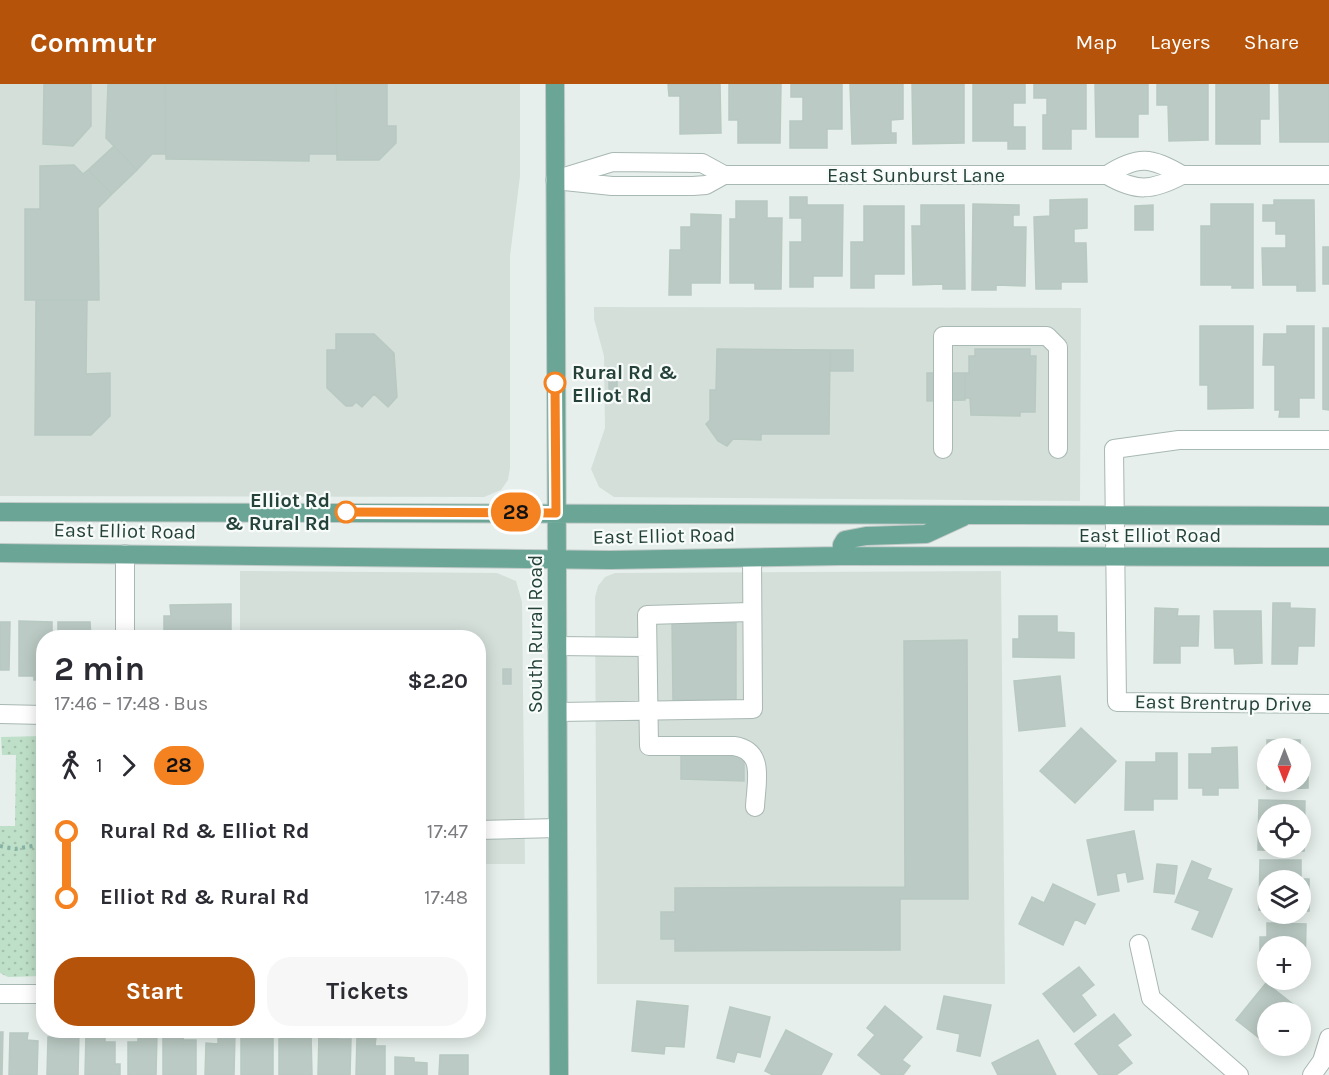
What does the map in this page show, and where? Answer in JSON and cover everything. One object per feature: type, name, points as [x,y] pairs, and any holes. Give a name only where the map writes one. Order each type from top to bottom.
[{"type":"main road","name":"South Rural Road","points":[[555,84],[559,1075]]},
{"type":"main road","name":"East Elliot Road","points":[[0,512],[1329,516]]},
{"type":"main road","points":[[841,556],[845,540],[867,536],[926,534],[968,516]]},
{"type":"main road","name":"East Elliot Road","points":[[0,553],[557,559],[841,556],[1329,557]]},
{"type":"street","name":"East Sunburst Lane","points":[[1107,175],[1124,164],[1143,159],[1162,164],[1182,175],[1329,175]]},
{"type":"street","name":"East Sunburst Lane","points":[[555,180],[613,162],[702,163],[724,175],[1107,175],[1125,185],[1145,188],[1164,185],[1182,175]]},
{"type":"street","points":[[943,449],[943,336],[1047,336],[1058,347],[1058,449]]},
{"type":"street","points":[[1116,557],[1116,516],[1122,449],[1179,440],[1329,440]]},
{"type":"street","points":[[124,630],[125,554]]},
{"type":"street","name":"East Brentrup Drive","points":[[1116,557],[1117,702],[1329,704]]},
{"type":"street","points":[[558,712],[753,709],[750,612],[752,558]]},
{"type":"street","points":[[750,612],[647,615],[646,710],[649,746],[747,748],[754,753],[757,762],[755,807]]},
{"type":"street","points":[[557,646],[646,647]]},
{"type":"street","points":[[0,714],[36,715]]},
{"type":"street","points":[[486,830],[557,828]]},
{"type":"street","points":[[1139,944],[1151,998],[1239,1075]]},
{"type":"street","points":[[0,994],[36,994]]},
{"type":"street","points":[[1312,1075],[1322,1060],[1329,1038]]},
{"type":"path","points":[[0,846],[15,849],[36,845]]},
{"type":"shaded area","points":[[0,84],[520,84],[520,176],[510,256],[510,468],[508,480],[501,490],[484,497],[0,496]]},
{"type":"shaded area","points":[[594,307],[1081,308],[1080,501],[614,497],[599,487],[591,469],[605,428],[604,356],[594,319]]},
{"type":"shaded area","points":[[240,571],[497,573],[516,581],[522,602],[525,864],[486,864],[486,630],[240,630]]},
{"type":"shaded area","points":[[1001,571],[1005,984],[597,984],[595,597],[598,586],[605,577],[615,573]]},
{"type":"green space","points":[[36,736],[36,976],[8,977],[0,973],[0,826],[15,826],[16,755],[2,755],[1,737]]},
{"type":"building","points":[[44,84],[91,84],[91,126],[73,146],[43,144]]},
{"type":"building","points":[[108,84],[165,84],[166,154],[152,154],[137,170],[106,138]]},
{"type":"building","points":[[165,84],[336,84],[337,154],[309,154],[309,161],[166,159]]},
{"type":"building","points":[[336,84],[387,84],[387,126],[396,126],[396,143],[379,160],[337,160]]},
{"type":"building","points":[[668,84],[720,84],[721,133],[680,134],[680,96],[669,96]]},
{"type":"building","points":[[729,84],[781,84],[780,143],[738,143],[738,120],[729,120]]},
{"type":"building","points":[[791,84],[842,84],[842,129],[827,129],[827,148],[790,148],[790,121],[803,121],[803,97],[791,97]]},
{"type":"building","points":[[850,84],[903,84],[903,119],[891,120],[891,133],[896,133],[896,143],[852,144]]},
{"type":"building","points":[[912,84],[964,84],[964,143],[913,144]]},
{"type":"building","points":[[973,84],[1025,84],[1025,103],[1013,103],[1013,127],[1025,127],[1025,149],[1008,149],[1008,141],[973,141]]},
{"type":"building","points":[[1034,84],[1086,84],[1086,129],[1071,129],[1071,149],[1043,149],[1043,115],[1047,115],[1047,98],[1034,98]]},
{"type":"building","points":[[1095,84],[1148,84],[1148,114],[1138,114],[1138,137],[1096,137]]},
{"type":"building","points":[[1157,84],[1208,84],[1208,140],[1169,141],[1168,105],[1157,105]]},
{"type":"building","points":[[1216,84],[1269,84],[1269,119],[1260,119],[1260,144],[1216,144]]},
{"type":"building","points":[[1279,84],[1329,84],[1329,142],[1280,142]]},
{"type":"building","points":[[114,146],[137,170],[112,194],[88,170]]},
{"type":"building","points":[[74,165],[83,174],[88,170],[112,194],[98,208],[99,300],[25,300],[25,209],[40,209],[40,166]]},
{"type":"building","points":[[790,197],[807,197],[807,205],[843,205],[842,276],[813,276],[813,287],[790,287],[790,242],[802,242],[802,218],[790,218]]},
{"type":"building","points":[[1087,199],[1087,228],[1074,229],[1074,243],[1086,243],[1087,282],[1061,282],[1061,289],[1036,289],[1034,217],[1050,216],[1050,200]]},
{"type":"building","points":[[1274,200],[1314,200],[1315,291],[1297,291],[1297,285],[1263,285],[1262,248],[1286,248],[1286,234],[1276,234],[1276,221],[1263,221],[1263,205],[1274,205]]},
{"type":"building","points":[[736,201],[767,201],[767,218],[782,218],[781,289],[755,289],[755,283],[730,283],[730,219],[736,219]]},
{"type":"building","points":[[973,204],[1019,205],[1019,215],[1013,215],[1013,227],[1026,227],[1025,286],[996,285],[996,290],[972,290]]},
{"type":"building","points":[[1211,204],[1253,204],[1253,288],[1201,285],[1201,226],[1211,226]]},
{"type":"building","points":[[921,205],[964,205],[965,289],[943,289],[943,284],[913,285],[912,226],[921,226]]},
{"type":"building","points":[[1153,205],[1153,230],[1135,230],[1135,206]]},
{"type":"building","points":[[864,206],[904,206],[904,274],[874,274],[874,288],[851,288],[851,242],[864,242]]},
{"type":"building","points":[[691,214],[721,215],[720,283],[691,283],[691,295],[669,295],[670,250],[681,250],[681,227],[691,227]]},
{"type":"building","points":[[1323,247],[1329,247],[1329,284],[1323,284]]},
{"type":"building","points":[[36,300],[87,300],[86,374],[110,373],[110,416],[91,435],[35,435]]},
{"type":"building","points":[[1200,326],[1253,326],[1253,408],[1208,409],[1208,385],[1200,385]]},
{"type":"building","points":[[1287,326],[1314,326],[1314,398],[1299,398],[1299,417],[1279,417],[1280,410],[1275,410],[1275,365],[1263,365],[1264,334],[1287,334]]},
{"type":"building","points":[[1323,328],[1329,328],[1329,410],[1323,409]]},
{"type":"building","points":[[336,334],[374,334],[394,353],[397,397],[388,407],[374,394],[362,407],[356,402],[352,406],[346,406],[327,388],[327,350],[336,350]]},
{"type":"building","points":[[717,349],[830,350],[829,434],[761,434],[761,440],[733,439],[727,446],[718,441],[706,424],[710,420],[710,390],[716,390]]},
{"type":"building","points":[[975,349],[1030,349],[1030,356],[1036,356],[1035,412],[1020,412],[1020,416],[971,415],[970,398],[965,398],[965,374],[969,374],[969,356],[975,356]]},
{"type":"building","points":[[830,350],[853,350],[853,371],[830,371]]},
{"type":"building","points":[[927,373],[969,373],[965,374],[965,400],[927,401]]},
{"type":"building","points":[[609,376],[617,376],[617,391],[609,391]]},
{"type":"building","points":[[1273,603],[1290,603],[1290,608],[1315,609],[1314,646],[1298,646],[1297,664],[1272,664]]},
{"type":"building","points":[[231,604],[231,630],[164,630],[164,616],[171,616],[170,605]]},
{"type":"building","points":[[1155,608],[1178,609],[1177,616],[1199,616],[1198,646],[1180,646],[1180,663],[1154,663]]},
{"type":"building","points":[[1214,611],[1261,611],[1262,663],[1235,664],[1234,648],[1215,648]]},
{"type":"building","points":[[1019,616],[1057,616],[1057,632],[1074,633],[1074,658],[1013,657],[1013,639],[1019,639]]},
{"type":"building","points":[[19,621],[52,622],[52,630],[36,630],[36,680],[34,676],[19,676]]},
{"type":"building","points":[[0,622],[10,622],[9,670],[0,670]]},
{"type":"building","points":[[58,622],[90,622],[90,630],[58,630]]},
{"type":"building","points":[[672,623],[736,623],[736,700],[673,700]]},
{"type":"building","points":[[967,640],[968,899],[900,899],[900,950],[675,951],[675,939],[661,939],[661,912],[675,912],[675,888],[905,887],[904,641]]},
{"type":"building","points":[[503,669],[511,669],[511,684],[503,684]]},
{"type":"building","points":[[1060,676],[1065,726],[1019,731],[1014,681]]},
{"type":"building","points":[[1081,728],[1116,761],[1075,803],[1040,771]]},
{"type":"building","points":[[1237,747],[1238,788],[1218,788],[1218,795],[1203,795],[1203,788],[1189,788],[1189,754],[1212,754],[1212,748]]},
{"type":"building","points":[[1156,753],[1177,753],[1177,799],[1153,799],[1153,810],[1125,810],[1126,762],[1156,762]]},
{"type":"building","points":[[681,754],[744,754],[744,781],[681,779]]},
{"type":"building","points":[[1259,800],[1305,801],[1305,804],[1259,804]]},
{"type":"building","points":[[1134,831],[1143,879],[1128,882],[1126,872],[1116,874],[1119,891],[1098,895],[1087,840]]},
{"type":"building","points":[[1260,860],[1301,860],[1301,870],[1260,870]]},
{"type":"building","points":[[1192,861],[1211,869],[1207,879],[1232,889],[1212,937],[1192,929],[1200,911],[1175,902]]},
{"type":"building","points":[[1157,864],[1177,866],[1174,894],[1154,892]]},
{"type":"building","points":[[1053,884],[1095,904],[1085,924],[1075,919],[1063,945],[1019,924],[1032,897],[1044,903]]},
{"type":"building","points":[[1267,924],[1306,924],[1306,936],[1267,936]]},
{"type":"building","points":[[1079,967],[1094,985],[1081,995],[1096,1015],[1074,1032],[1043,994]]},
{"type":"building","points":[[1260,990],[1275,990],[1290,1002],[1257,1002],[1257,1036],[1236,1020]]},
{"type":"building","points":[[944,996],[991,1005],[980,1056],[957,1051],[960,1034],[937,1029]]},
{"type":"building","points":[[637,1001],[688,1006],[684,1047],[665,1046],[664,1054],[632,1051]]},
{"type":"building","points":[[885,1006],[922,1037],[902,1060],[910,1066],[903,1075],[882,1075],[858,1055],[875,1035],[867,1028]]},
{"type":"building","points":[[730,1007],[770,1017],[760,1057],[737,1052],[734,1062],[717,1058]]},
{"type":"building","points":[[1114,1014],[1131,1035],[1117,1045],[1132,1063],[1116,1075],[1099,1075],[1075,1044]]},
{"type":"building","points":[[786,1030],[832,1054],[821,1075],[773,1075],[765,1071]]},
{"type":"building","points":[[0,1032],[3,1032],[2,1075],[0,1075]]},
{"type":"building","points":[[10,1033],[28,1033],[27,1040],[38,1041],[37,1075],[9,1075]]},
{"type":"building","points":[[48,1038],[79,1038],[78,1075],[47,1075]]},
{"type":"building","points":[[86,1038],[105,1038],[105,1042],[115,1042],[115,1064],[120,1064],[120,1075],[85,1075]]},
{"type":"building","points":[[138,1038],[157,1038],[156,1075],[128,1075],[128,1042],[138,1042]]},
{"type":"building","points":[[163,1038],[196,1040],[196,1075],[163,1075]]},
{"type":"building","points":[[218,1038],[235,1038],[234,1075],[205,1075],[206,1043],[218,1044]]},
{"type":"building","points":[[241,1038],[273,1038],[273,1075],[241,1075]]},
{"type":"building","points":[[311,1038],[312,1075],[279,1075],[279,1039]]},
{"type":"building","points":[[319,1038],[351,1039],[350,1075],[318,1075]]},
{"type":"building","points":[[357,1038],[376,1038],[375,1046],[385,1046],[385,1075],[356,1075]]},
{"type":"building","points":[[1038,1040],[1056,1075],[998,1075],[992,1063]]},
{"type":"building","points":[[440,1055],[468,1055],[468,1075],[439,1075]]},
{"type":"building","points":[[395,1057],[414,1058],[414,1062],[427,1063],[427,1075],[395,1075]]},
{"type":"bus line","name":"28","points":[[346,512],[556,513],[555,383]]},
{"type":"place","name":"Rural Rd & Elliot Rd","points":[[555,383]]},
{"type":"place","name":"Elliot Rd & Rural Rd","points":[[346,512]]}]
